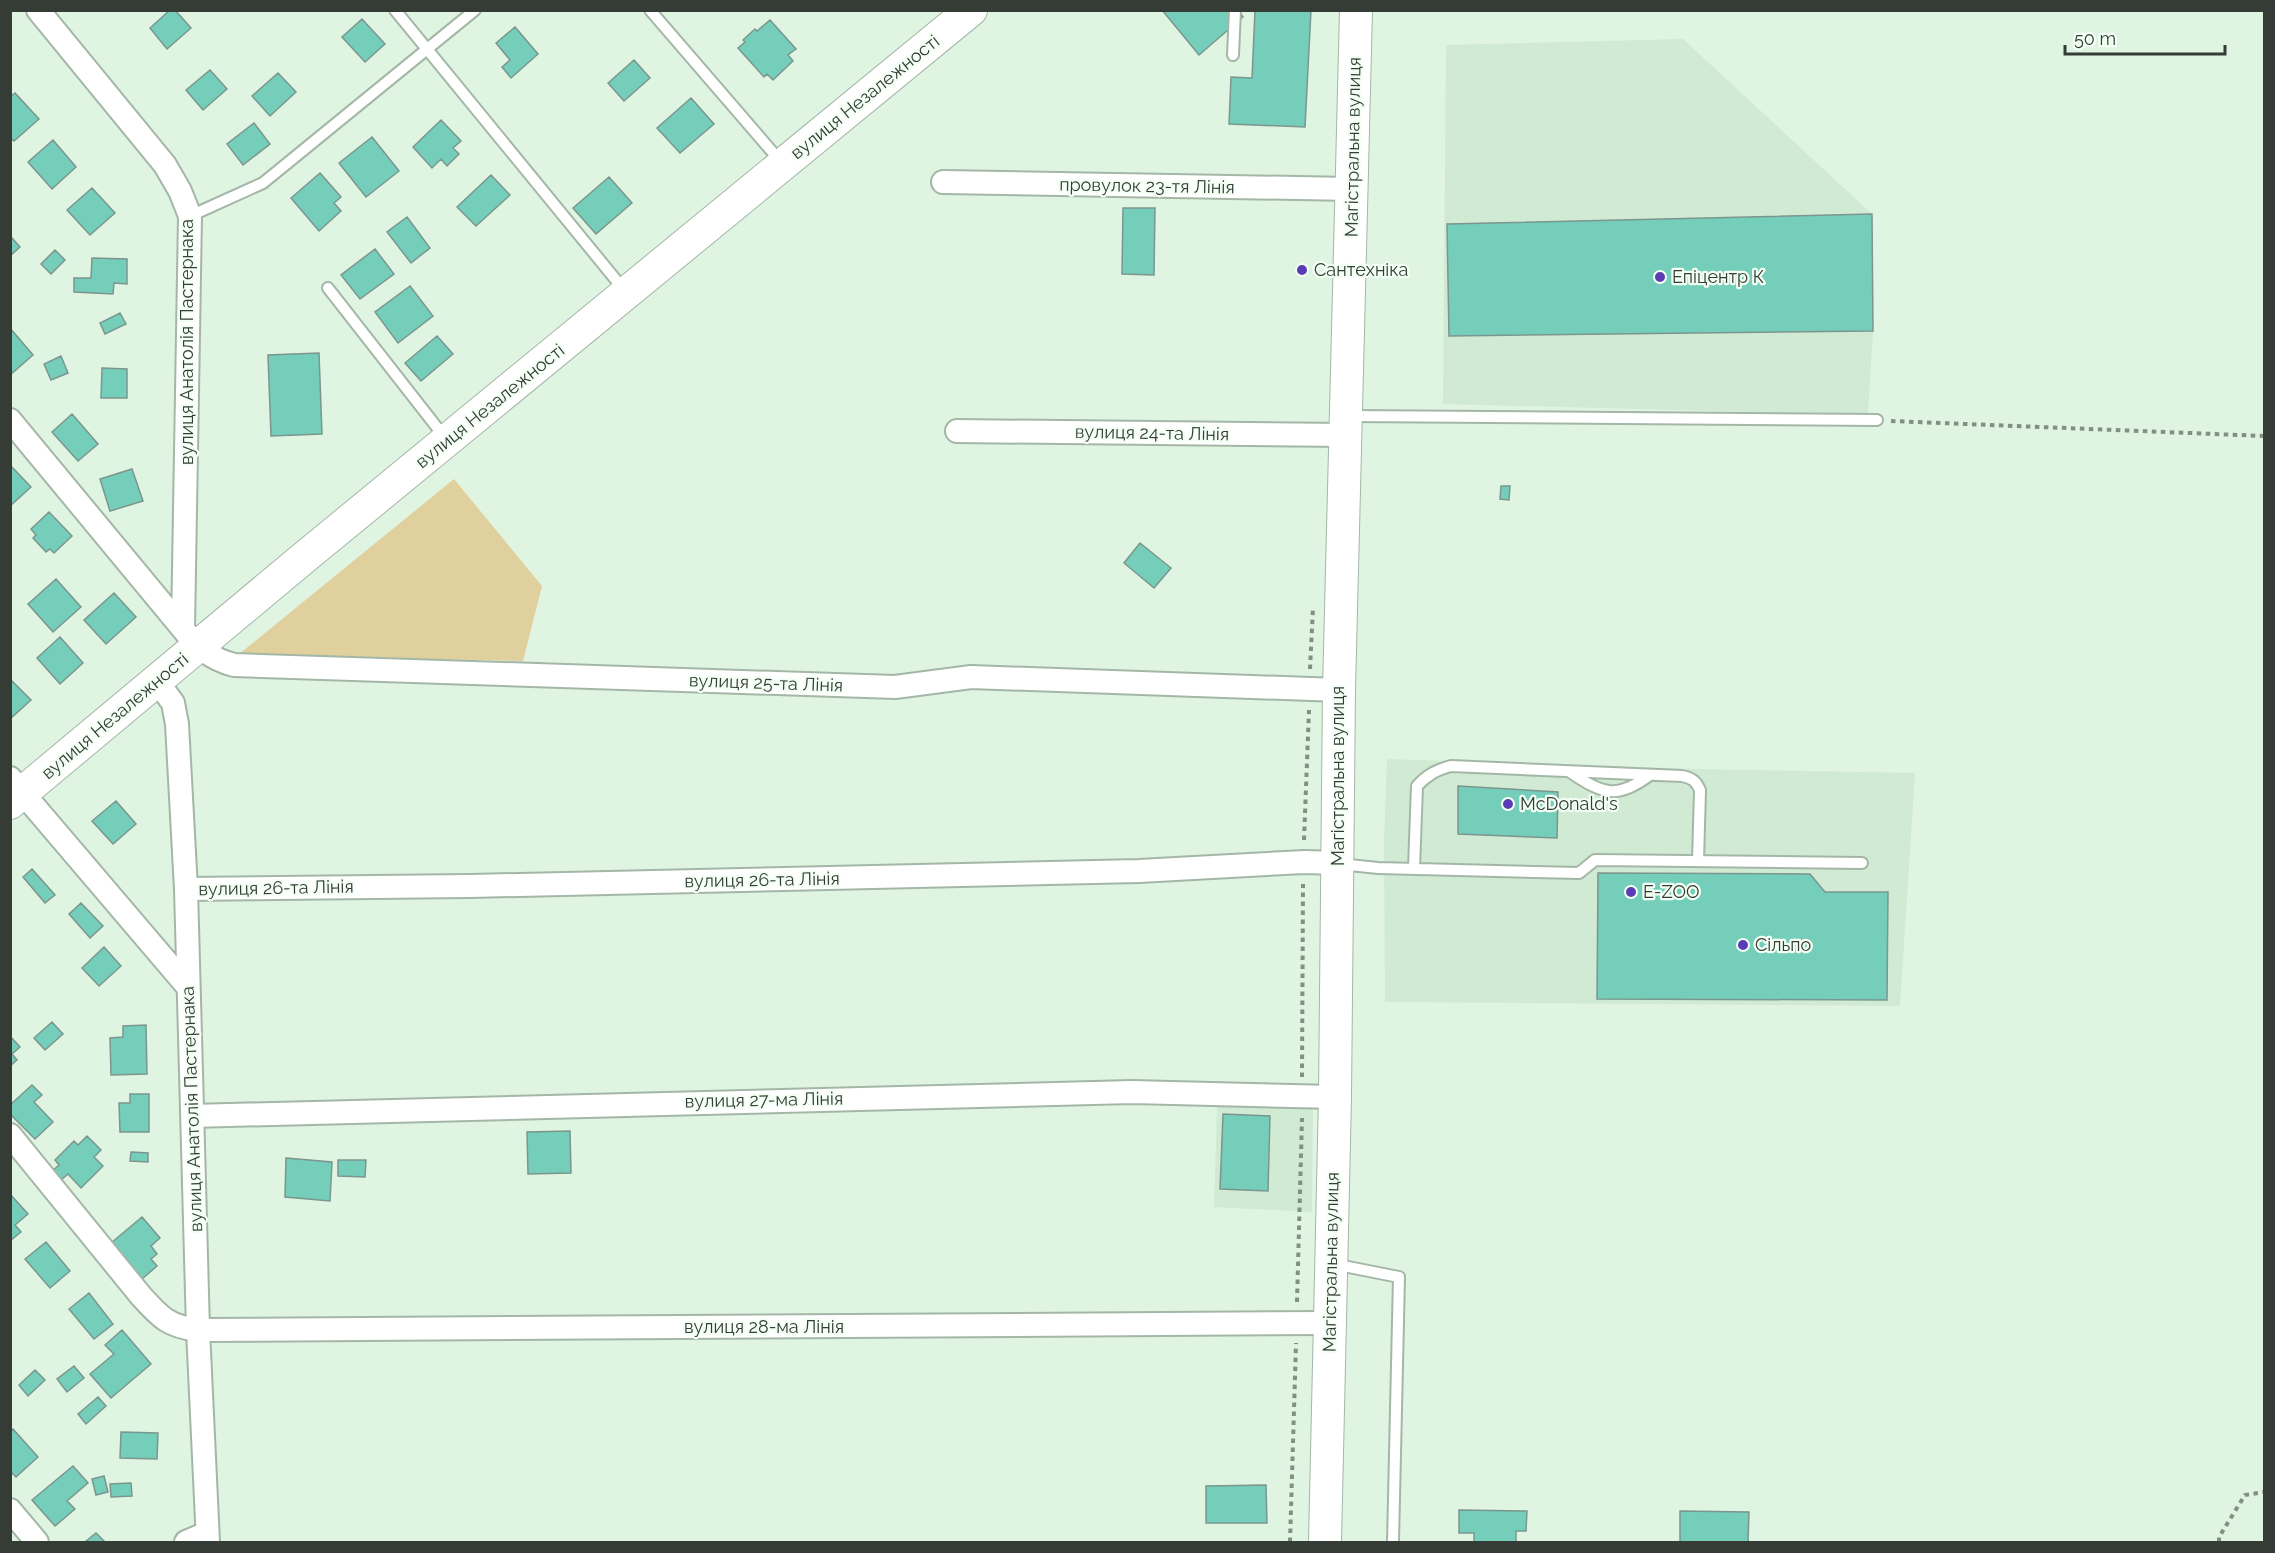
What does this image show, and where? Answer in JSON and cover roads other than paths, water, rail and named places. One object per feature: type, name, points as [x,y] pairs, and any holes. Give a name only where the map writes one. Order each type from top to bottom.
[{"type":"main road","name":"вулиця Незалежності","points":[[15,791],[157,681],[190,638],[447,441],[971,10]]},
{"type":"main road","name":"Магістральна вулиця","points":[[1325,1542],[1335,1097],[1339,690],[1356,10]]},
{"type":"street","name":"вулиця Анатолія Пастернака","points":[[38,10],[165,165],[180,191],[190,216],[190,638]]},
{"type":"street","name":"провулок 23-тя Лінія","points":[[943,182],[1352,189]]},
{"type":"street","points":[[10,420],[190,638]]},
{"type":"street","name":"вулиця 24-та Лінія","points":[[957,431],[1346,425]]},
{"type":"street","name":"вулиця 25-та Лінія","points":[[190,638],[220,661],[234,665],[895,687],[971,677],[1339,690]]},
{"type":"street","name":"вулиця Анатолія Пастернака","points":[[157,681],[172,703],[177,724],[186,889],[198,1330],[208,1538]]},
{"type":"street","points":[[15,791],[188,987]]},
{"type":"street","name":"вулиця 26-та Лінія","points":[[186,889],[470,886],[1139,871],[1292,862],[1338,864]]},
{"type":"street","name":"вулиця 27-ма Лінія","points":[[192,1116],[1132,1092],[1335,1097]]},
{"type":"street","name":"вулиця 28-ма Лінія","points":[[10,1135],[141,1296],[158,1315],[178,1328],[198,1330],[1330,1323]]},
{"type":"street","points":[[10,1510],[37,1542]]},
{"type":"street","points":[[186,1542],[208,1538]]},
{"type":"lane","points":[[395,10],[425,50],[628,293]]},
{"type":"lane","points":[[190,216],[263,183],[475,10]]},
{"type":"lane","points":[[650,10],[783,165]]},
{"type":"lane","points":[[1233,56],[1235,10]]},
{"type":"lane","points":[[328,288],[447,441]]},
{"type":"lane","points":[[1346,425],[1877,420]]},
{"type":"lane","points":[[1414,868],[1417,786],[1437,769],[1451,766],[1691,778],[1697,782],[1700,790],[1698,861]]},
{"type":"lane","points":[[1568,771],[1601,790],[1626,791],[1650,775]]},
{"type":"lane","points":[[1338,864],[1579,873],[1594,860],[1862,863]]},
{"type":"lane","points":[[1332,1263],[1399,1277],[1393,1542]]},
{"type":"place","name":"Сантехніка","points":[[1302,270]]},
{"type":"place","name":"Епіцентр К","points":[[1660,277]]},
{"type":"place","name":"McDonald's","points":[[1508,804]]},
{"type":"place","name":"E-ZOO","points":[[1631,892]]},
{"type":"place","name":"Сільпо","points":[[1743,945]]}]
